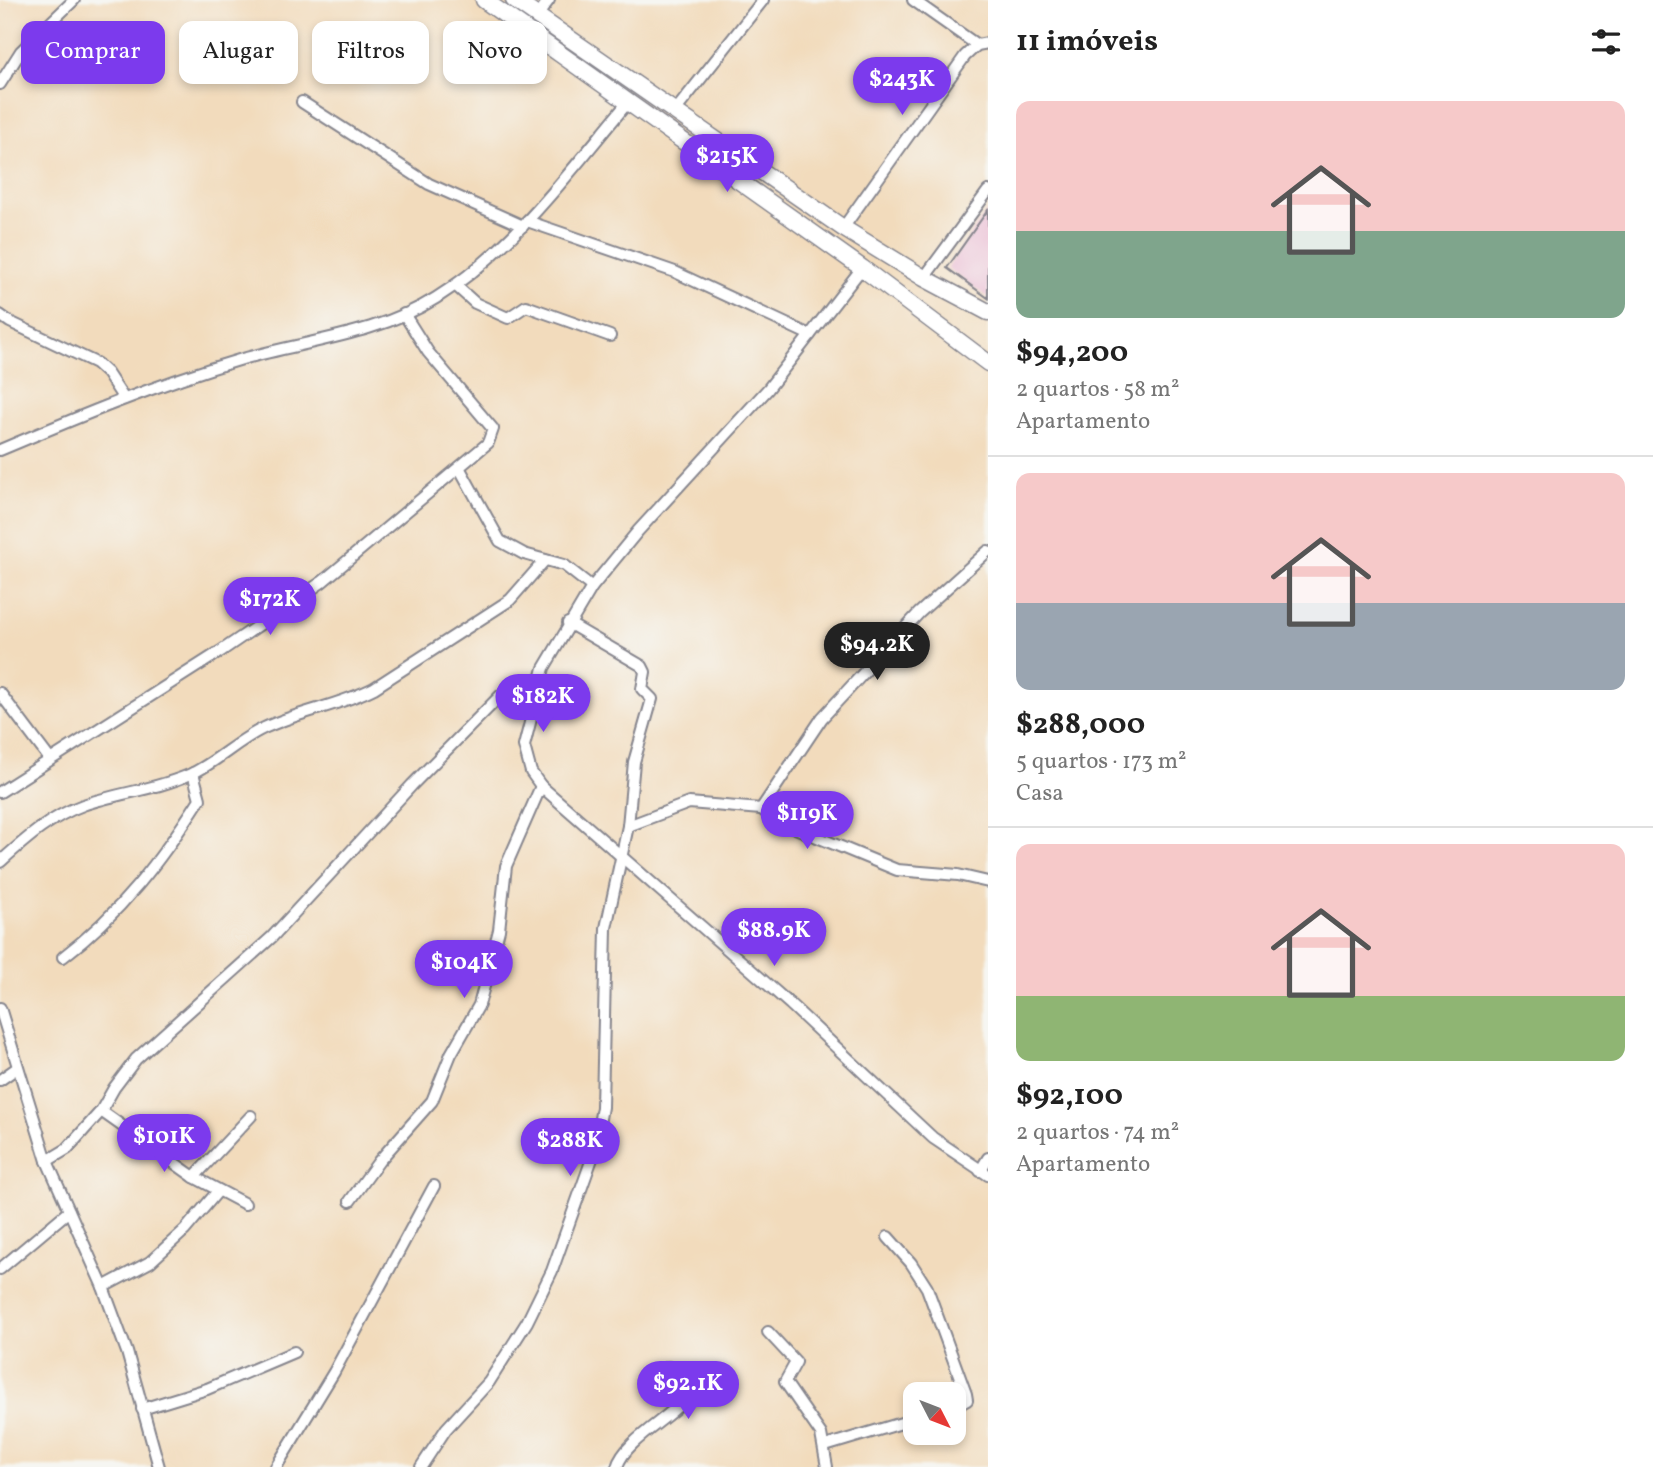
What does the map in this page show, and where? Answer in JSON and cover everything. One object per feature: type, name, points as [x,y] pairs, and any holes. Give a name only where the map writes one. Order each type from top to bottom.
[{"type":"main road","points":[[484,0],[862,268],[988,363]]},
{"type":"main road","points":[[514,0],[843,228],[924,278],[988,312]]},
{"type":"street","points":[[0,84],[20,51],[74,0]]},
{"type":"street","points":[[537,16],[549,0]]},
{"type":"street","points":[[676,110],[763,0]]},
{"type":"street","points":[[843,228],[965,55],[983,44],[913,0]]},
{"type":"street","points":[[0,450],[124,399],[240,360],[365,328],[404,314],[455,285],[525,223],[629,101]]},
{"type":"street","points":[[302,102],[429,184],[525,223],[675,272],[810,335]]},
{"type":"street","points":[[924,278],[988,191]]},
{"type":"street","points":[[862,268],[768,388],[638,531],[592,587],[552,650],[538,685],[524,746],[531,772],[541,786],[790,1004],[923,1130],[984,1173],[988,1158]]},
{"type":"street","points":[[455,285],[475,303],[508,318],[526,306],[610,335]]},
{"type":"street","points":[[0,792],[221,652],[322,582],[488,443],[493,429],[428,352],[404,314]]},
{"type":"street","points":[[0,315],[10,323],[96,363],[107,373],[124,399]]},
{"type":"street","points":[[460,469],[500,541],[524,554],[564,565],[592,587]]},
{"type":"street","points":[[761,809],[822,718],[919,613],[988,551]]},
{"type":"street","points":[[0,862],[36,829],[59,816],[83,805],[193,773],[249,735],[272,724],[354,698],[390,678],[510,600],[545,560]]},
{"type":"street","points":[[421,1467],[446,1429],[489,1382],[527,1322],[552,1271],[594,1153],[602,1107],[607,928],[628,826],[634,762],[652,699],[642,689],[644,669],[568,623]]},
{"type":"street","points":[[47,1161],[66,1149],[101,1111],[136,1059],[272,937],[412,785],[500,696],[520,686],[538,685]]},
{"type":"street","points":[[0,693],[50,758]]},
{"type":"street","points":[[63,957],[129,898],[164,853],[200,799],[193,773]]},
{"type":"street","points":[[350,1201],[379,1161],[432,1101],[451,1055],[479,1005],[499,930],[506,866],[541,786]]},
{"type":"street","points":[[628,826],[689,803],[761,809],[783,822],[897,870],[958,875],[988,882]]},
{"type":"street","points":[[0,1008],[47,1161],[103,1287],[127,1352],[159,1467]]},
{"type":"street","points":[[0,1080],[17,1068]]},
{"type":"street","points":[[101,1111],[194,1177],[245,1204]]},
{"type":"street","points":[[194,1177],[251,1116]]},
{"type":"street","points":[[276,1467],[334,1372],[433,1186]]},
{"type":"street","points":[[103,1287],[150,1262],[185,1230],[218,1191]]},
{"type":"street","points":[[0,1269],[69,1212]]},
{"type":"street","points":[[888,1237],[919,1273],[935,1307],[962,1382]]},
{"type":"street","points":[[768,1332],[796,1362],[785,1382],[813,1420],[825,1446],[827,1467]]},
{"type":"street","points":[[142,1409],[207,1389],[295,1352]]},
{"type":"street","points":[[617,1467],[621,1456],[660,1420],[676,1410],[687,1397],[687,1386],[668,1367]]},
{"type":"street","points":[[825,1446],[903,1423]]},
{"type":"building","points":[[988,210],[988,298],[947,268]]}]
